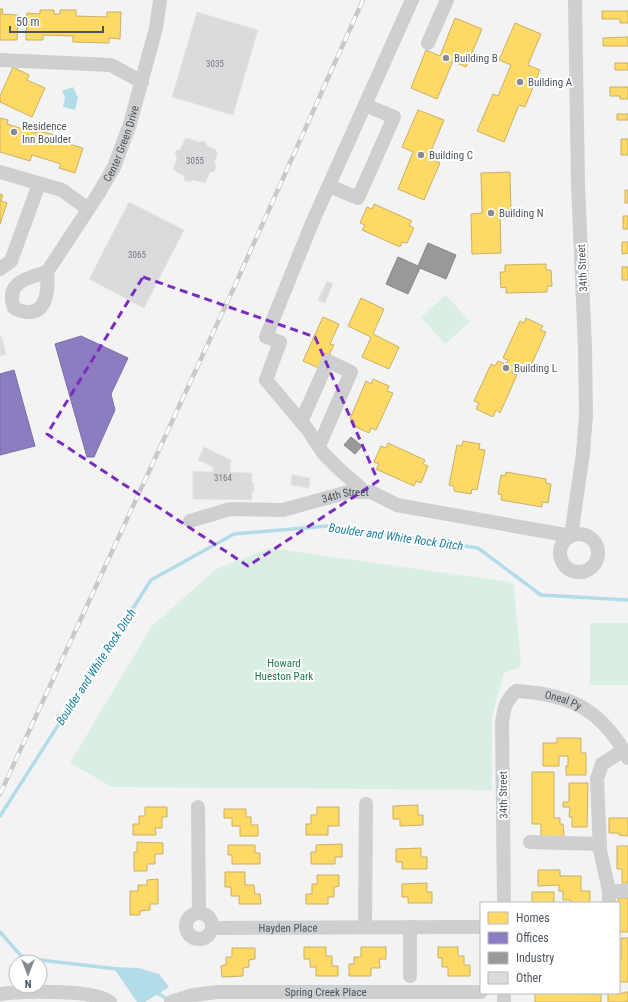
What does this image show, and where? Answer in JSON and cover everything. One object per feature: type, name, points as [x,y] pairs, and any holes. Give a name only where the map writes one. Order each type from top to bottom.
[{"type":"street","name":"Center Green Drive","points":[[46,272],[114,167],[130,124],[142,82],[156,28],[160,0]]},
{"type":"street","points":[[361,492],[360,487],[323,453],[301,422],[266,380],[280,342],[266,336],[312,223],[412,0]]},
{"type":"street","points":[[428,43],[447,0]]},
{"type":"street","name":"34th Street","points":[[190,521],[230,509],[283,510],[348,492],[370,492],[397,505],[571,536],[583,453],[586,415],[585,348],[578,185],[575,0]]},
{"type":"street","points":[[0,60],[111,65],[142,82]]},
{"type":"street","points":[[329,186],[358,198],[394,117],[366,105]]},
{"type":"street","points":[[0,172],[62,190],[88,209]]},
{"type":"street","points":[[0,269],[11,261],[39,184]]},
{"type":"street","points":[[301,422],[328,361],[351,372],[319,446]]},
{"type":"street","name":"34th Street","points":[[504,902],[502,723],[504,708],[508,698],[516,691]]},
{"type":"street","name":"Oneal Py","points":[[516,691],[539,692],[563,698],[582,707],[605,724],[618,740],[626,754]]},
{"type":"street","points":[[626,754],[602,764],[597,779],[600,844],[609,897],[628,891]]},
{"type":"street","points":[[365,927],[366,804]]},
{"type":"street","points":[[198,807],[198,913]]},
{"type":"street","points":[[530,842],[600,844]]},
{"type":"street","points":[[198,913],[207,915],[210,918],[212,928],[209,934],[202,938],[194,938],[187,928],[188,920],[191,916],[198,913]]},
{"type":"street","points":[[410,927],[410,976]]},
{"type":"street","name":"Hayden Place","points":[[212,928],[480,927]]},
{"type":"street","points":[[0,994],[21,991],[65,992],[101,997],[110,1002]]},
{"type":"street","name":"Spring Creek Place","points":[[172,1002],[193,995],[218,992],[307,997],[418,997],[480,992]]},
{"type":"highlighted area","points":[[143,277],[315,337],[378,481],[248,566],[47,434]]},
{"type":"green space","points":[[446,295],[470,322],[445,344],[421,317]]},
{"type":"green space","name":"Howard Hueston Park","points":[[270,548],[510,582],[514,585],[521,667],[504,673],[492,717],[492,790],[112,787],[70,763],[152,626],[216,569]]},
{"type":"green space","points":[[590,623],[628,623],[628,685],[590,685]]},
{"type":"water","points":[[73,87],[78,98],[75,110],[63,107],[65,98],[62,91]]},
{"type":"water","points":[[113,967],[139,968],[159,974],[169,987],[145,1002],[137,1002]]},
{"type":"building: Homes","points":[[0,9],[3,9],[2,14],[18,15],[17,40],[0,40]]},
{"type":"building: Homes","points":[[40,10],[54,10],[54,14],[60,14],[60,10],[76,10],[76,16],[107,17],[107,12],[121,12],[120,39],[109,38],[109,43],[73,42],[73,36],[43,35],[43,40],[26,40],[27,13],[40,14]]},
{"type":"building: Homes","points":[[602,11],[628,11],[628,23],[620,23],[620,19],[602,19]]},
{"type":"building: Homes","name":"Building B","points":[[455,18],[482,29],[466,67],[453,61],[437,99],[411,88],[426,50],[440,56]]},
{"type":"building: Homes","name":"Building A","points":[[515,23],[541,34],[528,65],[540,70],[525,107],[519,105],[504,142],[477,131],[493,94],[498,96],[511,65],[499,60]]},
{"type":"building: Homes","points":[[628,37],[628,46],[603,46],[603,38]]},
{"type":"building: Homes","points":[[615,63],[628,63],[628,70],[615,70]]},
{"type":"building: Homes","points":[[13,67],[29,75],[27,80],[45,88],[32,117],[0,102],[0,96]]},
{"type":"building: Homes","points":[[610,87],[628,87],[628,99],[620,99],[620,96],[610,96]]},
{"type":"building: Homes","name":"Building C","points":[[418,110],[444,120],[428,158],[440,163],[424,200],[398,189],[413,152],[402,147]]},
{"type":"building: Homes","points":[[617,114],[628,114],[628,120],[617,120]]},
{"type":"building: Homes","points":[[0,118],[8,120],[7,124],[36,133],[37,130],[71,140],[69,144],[83,148],[75,173],[59,168],[61,164],[32,155],[30,161],[0,152]]},
{"type":"building: Homes","points":[[621,139],[628,139],[628,155],[621,155]]},
{"type":"building: Homes","name":"Building N","points":[[510,172],[511,213],[500,213],[501,253],[472,254],[471,214],[482,213],[481,173]]},
{"type":"building: Homes","points":[[625,190],[628,190],[628,203],[625,203]]},
{"type":"building: Homes","points":[[0,194],[3,195],[1,201],[7,203],[0,224]]},
{"type":"building: Homes","points":[[374,204],[412,221],[409,225],[414,228],[407,243],[402,242],[400,247],[362,230],[365,225],[360,223],[367,207],[372,209]]},
{"type":"building: Homes","points":[[623,216],[628,216],[628,229],[623,229]]},
{"type":"building: Homes","points":[[622,242],[628,242],[628,253],[622,254]]},
{"type":"building: Homes","points":[[546,264],[546,270],[551,270],[552,286],[547,286],[547,292],[506,293],[506,287],[501,288],[500,272],[505,272],[505,265]]},
{"type":"building: Homes","points":[[622,267],[628,267],[628,280],[622,280]]},
{"type":"building: Homes","points":[[361,298],[384,309],[373,334],[399,347],[389,369],[362,357],[371,337],[348,326]]},
{"type":"building: Homes","points":[[323,317],[339,324],[330,344],[334,345],[329,355],[325,353],[319,368],[303,361]]},
{"type":"building: Homes","name":"Building L","points":[[526,318],[543,326],[540,330],[546,332],[529,370],[524,367],[522,372],[514,369],[512,373],[517,375],[500,413],[496,410],[493,417],[476,409],[479,403],[474,401],[491,364],[495,366],[498,361],[506,364],[508,360],[503,358],[520,321],[524,323]]},
{"type":"building: Homes","points":[[373,379],[389,386],[387,391],[393,393],[376,430],[371,428],[369,433],[352,425],[355,421],[350,419],[366,381],[371,384]]},
{"type":"building: Homes","points":[[463,441],[480,444],[479,449],[485,450],[477,490],[472,489],[471,494],[454,491],[454,486],[449,485],[457,445],[462,446]]},
{"type":"building: Homes","points":[[388,443],[425,460],[423,464],[428,466],[421,483],[416,481],[414,486],[376,469],[379,464],[374,462],[381,446],[386,448]]},
{"type":"building: Homes","points":[[506,472],[546,479],[546,483],[551,484],[548,503],[542,502],[542,507],[501,500],[502,495],[498,494],[501,475],[505,476]]},
{"type":"building: Homes","points":[[557,738],[581,738],[581,753],[586,753],[586,775],[566,775],[568,756],[559,756],[559,766],[543,766],[543,743],[557,743]]},
{"type":"building: Homes","points":[[532,772],[554,772],[554,818],[560,818],[560,824],[563,824],[564,838],[541,838],[541,824],[532,824]]},
{"type":"building: Homes","points":[[569,783],[588,783],[587,827],[572,827],[572,817],[569,817],[570,807],[563,807],[563,802],[569,802]]},
{"type":"building: Homes","points":[[418,805],[418,815],[423,815],[423,825],[400,826],[400,819],[393,819],[393,806]]},
{"type":"building: Homes","points":[[145,807],[167,807],[167,817],[162,817],[162,828],[155,828],[156,835],[133,835],[133,824],[139,824],[139,816],[145,816]]},
{"type":"building: Homes","points":[[317,807],[339,807],[339,826],[328,826],[328,835],[306,835],[306,824],[311,824],[311,815],[317,815]]},
{"type":"building: Homes","points":[[224,809],[246,809],[246,817],[251,817],[251,825],[258,825],[258,836],[240,836],[240,826],[232,826],[232,818],[224,818]]},
{"type":"building: Homes","points":[[609,818],[628,818],[628,836],[619,835],[619,833],[609,833]]},
{"type":"building: Homes","points":[[137,842],[163,843],[163,854],[155,854],[155,864],[147,864],[147,871],[134,871],[134,852],[137,852]]},
{"type":"building: Homes","points":[[342,844],[342,857],[335,857],[335,864],[311,864],[311,852],[316,852],[316,845]]},
{"type":"building: Homes","points":[[228,845],[255,845],[255,853],[260,853],[260,864],[232,864],[232,855],[228,855]]},
{"type":"building: Homes","points":[[617,846],[628,846],[628,883],[622,883],[622,869],[617,869]]},
{"type":"building: Homes","points":[[421,848],[421,857],[427,857],[427,869],[402,869],[402,862],[396,862],[396,849]]},
{"type":"building: Homes","points":[[538,870],[560,870],[560,876],[581,876],[581,891],[590,891],[590,902],[571,902],[571,900],[563,900],[563,891],[559,891],[559,885],[538,886]]},
{"type":"building: Homes","points":[[225,872],[245,872],[245,885],[254,885],[255,894],[260,894],[261,904],[239,904],[239,896],[231,896],[231,887],[225,887]]},
{"type":"building: Homes","points":[[317,875],[339,875],[339,886],[334,887],[334,897],[328,897],[328,904],[306,904],[306,894],[312,894],[312,884],[317,884]]},
{"type":"building: Homes","points":[[158,879],[158,904],[150,904],[150,910],[140,911],[140,915],[130,915],[130,891],[138,891],[138,885],[147,885],[147,880]]},
{"type":"building: Homes","points":[[427,883],[427,892],[432,892],[432,903],[408,903],[408,897],[402,897],[402,884]]},
{"type":"building: Homes","points":[[532,892],[554,892],[554,902],[532,902]]},
{"type":"building: Homes","points":[[618,898],[628,898],[628,932],[620,932],[620,902],[618,902]]},
{"type":"building: Homes","points":[[621,938],[628,938],[628,982],[620,982]]},
{"type":"building: Homes","points":[[304,947],[326,947],[326,956],[332,956],[332,966],[338,966],[338,976],[316,976],[316,967],[310,967],[310,959],[304,959]]},
{"type":"building: Homes","points":[[361,947],[386,947],[386,959],[379,959],[380,968],[371,968],[371,976],[349,976],[349,964],[354,964],[354,957],[361,957]]},
{"type":"building: Homes","points":[[438,947],[458,947],[458,956],[464,956],[464,965],[470,965],[470,976],[448,976],[448,967],[442,967],[442,958],[438,958]]},
{"type":"building: Homes","points":[[232,948],[255,948],[255,959],[249,960],[249,967],[243,968],[243,976],[222,977],[221,966],[226,965],[226,957],[232,957]]},
{"type":"building: Homes","points":[[628,992],[628,1002],[608,1002],[608,994]]},
{"type":"building: Homes","points":[[535,994],[601,994],[601,1002],[535,1002]]},
{"type":"building: Offices","points":[[81,336],[128,358],[111,394],[115,410],[94,457],[87,457],[55,344]]},
{"type":"building: Offices","points":[[14,370],[35,446],[0,455],[0,374]]},
{"type":"building: Industry","points":[[428,243],[456,255],[446,279],[420,268],[408,294],[386,284],[398,257],[418,266]]},
{"type":"building: Industry","points":[[351,437],[362,446],[355,454],[344,445]]},
{"type":"building: Other","points":[[197,12],[258,30],[233,115],[172,97]]},
{"type":"building: Other","points":[[188,138],[198,142],[205,141],[207,146],[215,149],[217,152],[214,163],[216,166],[214,172],[210,172],[205,183],[193,180],[189,182],[186,181],[184,180],[184,176],[173,170],[177,158],[175,152],[180,150],[185,139]]},
{"type":"building: Other","points":[[129,202],[184,230],[144,308],[89,279]]},
{"type":"building: Other","points":[[327,281],[333,284],[325,303],[318,300]]},
{"type":"building: Other","points":[[1,336],[6,354],[0,356],[0,337]]},
{"type":"building: Other","points":[[204,447],[231,460],[230,472],[252,473],[254,491],[252,491],[252,500],[193,499],[193,471],[213,472],[213,467],[198,460]]},
{"type":"building: Other","points":[[292,475],[310,478],[309,488],[291,485]]},
{"type":"waterway","name":"Boulder and White Rock Ditch","points":[[0,816],[151,580],[234,534],[328,526],[478,548],[541,595],[628,600]]},
{"type":"waterway","points":[[0,932],[23,958],[117,969]]},
{"type":"waterway","points":[[155,991],[168,1000]]},
{"type":"railway","points":[[0,794],[236,283],[363,0]]},
{"type":"place","name":"Building B","points":[[446,58]]},
{"type":"place","name":"Building A","points":[[520,82]]},
{"type":"place","name":"Residence Inn Boulder","points":[[14,132]]},
{"type":"place","name":"Building C","points":[[421,155]]},
{"type":"place","name":"Building N","points":[[491,213]]},
{"type":"place","name":"Building L","points":[[506,368]]}]
